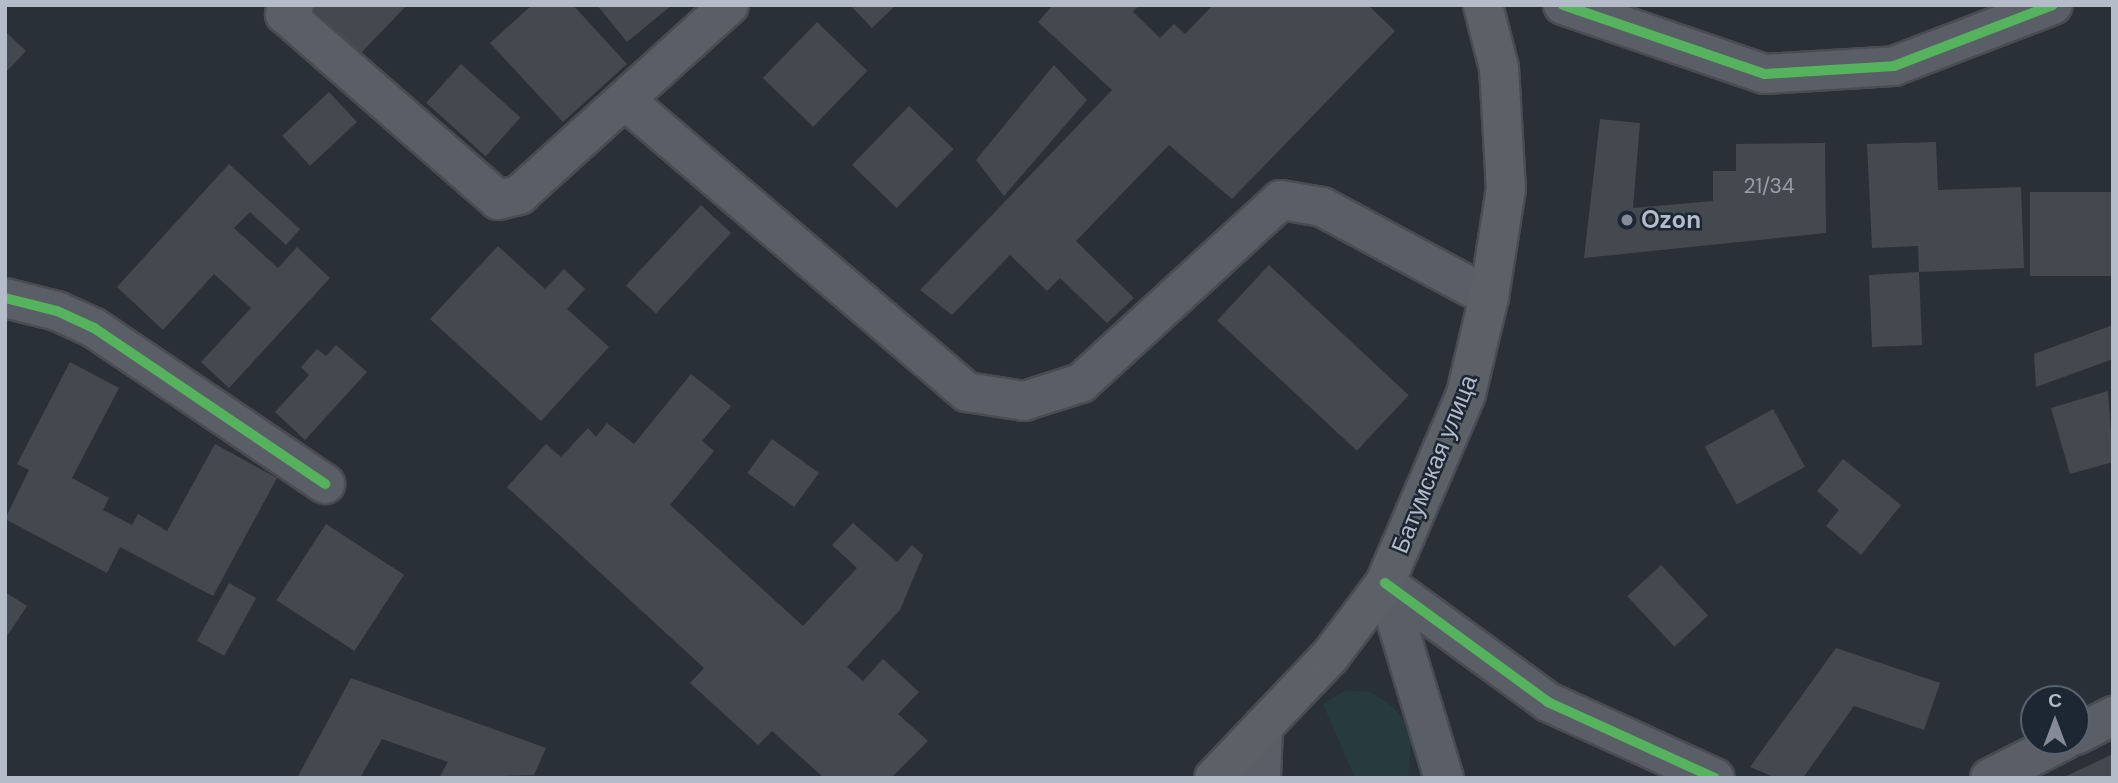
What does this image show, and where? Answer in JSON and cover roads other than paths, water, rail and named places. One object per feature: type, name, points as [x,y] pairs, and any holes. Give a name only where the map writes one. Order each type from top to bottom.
[{"type":"main road","name":"Батумская улица","points":[[1214,778],[1331,654],[1385,583],[1466,394],[1489,297],[1506,189],[1499,68],[1483,5]]},
{"type":"street","points":[[289,10],[498,200],[519,195],[729,5]]},
{"type":"street","points":[[1563,5],[1765,74],[1895,66],[2053,5]]},
{"type":"street","points":[[626,101],[967,392],[1024,401],[1081,383],[1281,200],[1322,207],[1489,297]]},
{"type":"street","points":[[5,298],[57,310],[94,328],[325,484]]},
{"type":"street","points":[[1385,583],[1444,778]]},
{"type":"street","points":[[1385,583],[1548,702],[1715,778]]},
{"type":"street","points":[[2090,727],[2113,716]]},
{"type":"street","points":[[1261,778],[1263,728]]},
{"type":"street","points":[[1990,778],[2035,755]]},
{"type":"place","name":"Ozon","points":[[1627,220]]}]
